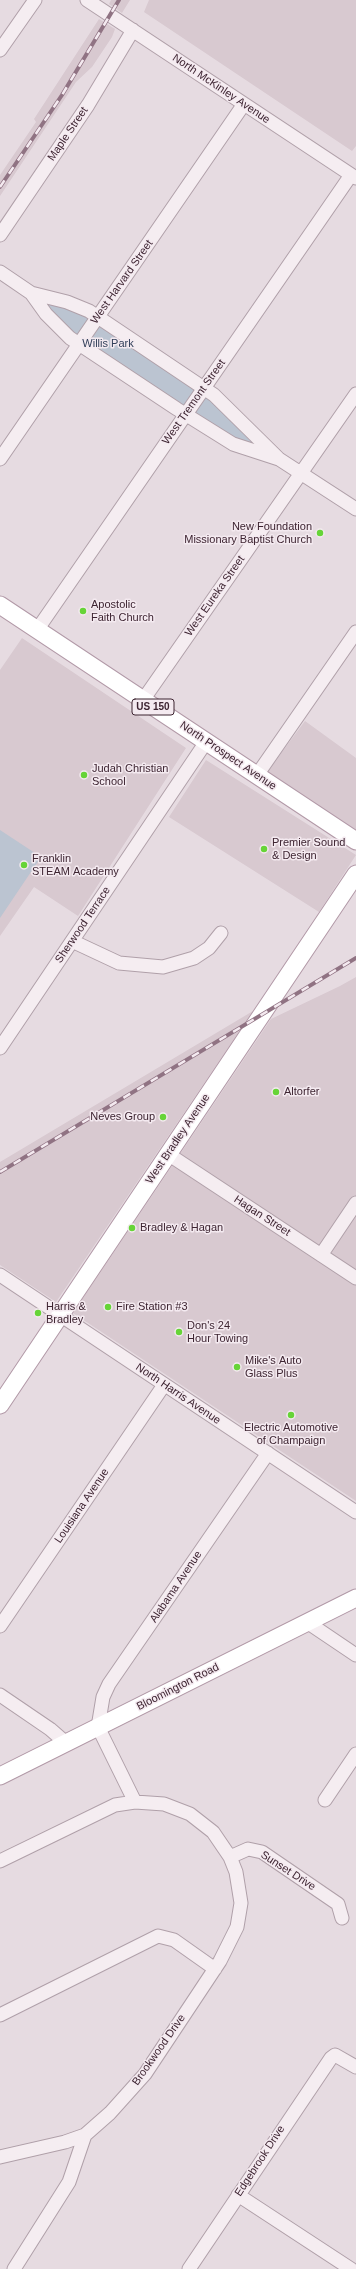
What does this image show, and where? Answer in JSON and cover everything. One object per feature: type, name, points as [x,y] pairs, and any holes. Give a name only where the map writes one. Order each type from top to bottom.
[{"type":"main road","name":"North Prospect Avenue","points":[[0,605],[356,841]]},
{"type":"main road","name":"West Bradley Avenue","points":[[0,1405],[356,874]]},
{"type":"main road","name":"Bloomington Road","points":[[0,1776],[356,1598]]},
{"type":"street","points":[[0,50],[34,0]]},
{"type":"street","name":"North McKinley Avenue","points":[[87,0],[354,177]]},
{"type":"street","name":"Maple Street","points":[[0,235],[88,105],[133,30]]},
{"type":"street","name":"West Harvard Street","points":[[0,458],[244,104]]},
{"type":"street","name":"West Tremont Street","points":[[37,630],[185,415],[354,177]]},
{"type":"street","points":[[0,272],[31,293],[72,304],[98,317],[204,388],[249,427],[279,459],[356,508]]},
{"type":"street","points":[[31,293],[46,314],[79,344],[185,415],[232,444],[279,459]]},
{"type":"street","name":"West Eureka Street","points":[[143,700],[356,394]]},
{"type":"street","points":[[257,775],[356,632]]},
{"type":"street","name":"Sherwood Terrace","points":[[0,1048],[206,742]]},
{"type":"street","points":[[72,941],[119,963],[152,967],[180,964],[194,958],[209,948],[221,933]]},
{"type":"street","name":"Hagan Street","points":[[168,1154],[356,1278]]},
{"type":"street","points":[[321,1255],[356,1203]]},
{"type":"street","name":"North Harris Avenue","points":[[0,1276],[356,1512]]},
{"type":"street","name":"Louisiana Avenue","points":[[0,1626],[164,1385]]},
{"type":"street","name":"Alabama Avenue","points":[[98,1727],[100,1707],[109,1684],[268,1454]]},
{"type":"street","points":[[308,1622],[356,1655]]},
{"type":"street","points":[[0,1695],[50,1729],[66,1743]]},
{"type":"street","points":[[98,1727],[134,1802]]},
{"type":"street","points":[[325,1800],[356,1754]]},
{"type":"street","points":[[0,1861],[103,1810],[134,1802],[164,1804],[190,1814],[213,1832],[230,1857]]},
{"type":"street","name":"Sunset Drive","points":[[230,1857],[248,1849],[262,1852],[338,1904],[342,1918]]},
{"type":"street","name":"Brookwood Drive","points":[[84,2136],[110,2113],[144,2074],[215,1969],[231,1942],[239,1918],[240,1890],[230,1857]]},
{"type":"street","points":[[0,2015],[158,1936],[174,1940],[215,1969]]},
{"type":"street","name":"Edgebrook Drive","points":[[189,2269],[319,2073],[334,2056],[356,2068]]},
{"type":"street","points":[[0,2157],[66,2142],[84,2136]]},
{"type":"street","points":[[14,2269],[69,2182],[84,2136]]},
{"type":"street","points":[[238,2195],[351,2269]]},
{"type":"shaded area","points":[[111,0],[130,0],[122,13],[109,4]]},
{"type":"shaded area","points":[[149,0],[356,0],[356,146],[352,151],[144,12]]},
{"type":"shaded area","points":[[99,19],[115,29],[112,37],[92,67],[76,82],[0,196],[0,175],[36,122],[34,119]]},
{"type":"shaded area","name":"Judah Christian School","points":[[22,638],[186,748],[78,916],[34,887],[0,936],[0,670]]},
{"type":"shaded area","points":[[305,721],[356,758],[356,830],[267,772]]},
{"type":"shaded area","points":[[206,760],[356,855],[319,912],[169,817]]},
{"type":"shaded area","points":[[356,977],[356,1501],[73,1313],[271,1019]]},
{"type":"shaded area","points":[[253,1011],[56,1302],[0,1265],[0,1162]]},
{"type":"green space","name":"Willis Park","points":[[50,302],[81,313],[218,403],[254,437],[256,446],[235,441],[59,324],[46,303]]},
{"type":"green space","points":[[0,830],[41,857],[0,918]]},
{"type":"railway","points":[[0,187],[62,95],[119,0]]},
{"type":"railway","points":[[0,1172],[356,958]]},
{"type":"place","name":"New Foundation Missionary Baptist Church","points":[[320,533]]},
{"type":"place","name":"Apostolic Faith Church","points":[[83,611]]},
{"type":"place","name":"Judah Christian School","points":[[84,775]]},
{"type":"place","name":"Premier Sound & Design","points":[[264,849]]},
{"type":"place","name":"Franklin STEAM Academy","points":[[24,865]]},
{"type":"place","name":"Altorfer","points":[[276,1092]]},
{"type":"place","name":"Neves Group","points":[[163,1117]]},
{"type":"place","name":"Bradley & Hagan","points":[[132,1228]]},
{"type":"place","name":"Fire Station #3","points":[[108,1307]]},
{"type":"place","name":"Harris & Bradley","points":[[38,1313]]},
{"type":"place","name":"Don's 24 Hour Towing","points":[[179,1332]]},
{"type":"place","name":"Mike's Auto Glass Plus","points":[[237,1367]]},
{"type":"place","name":"Electric Automotive of Champaign","points":[[291,1415]]}]
